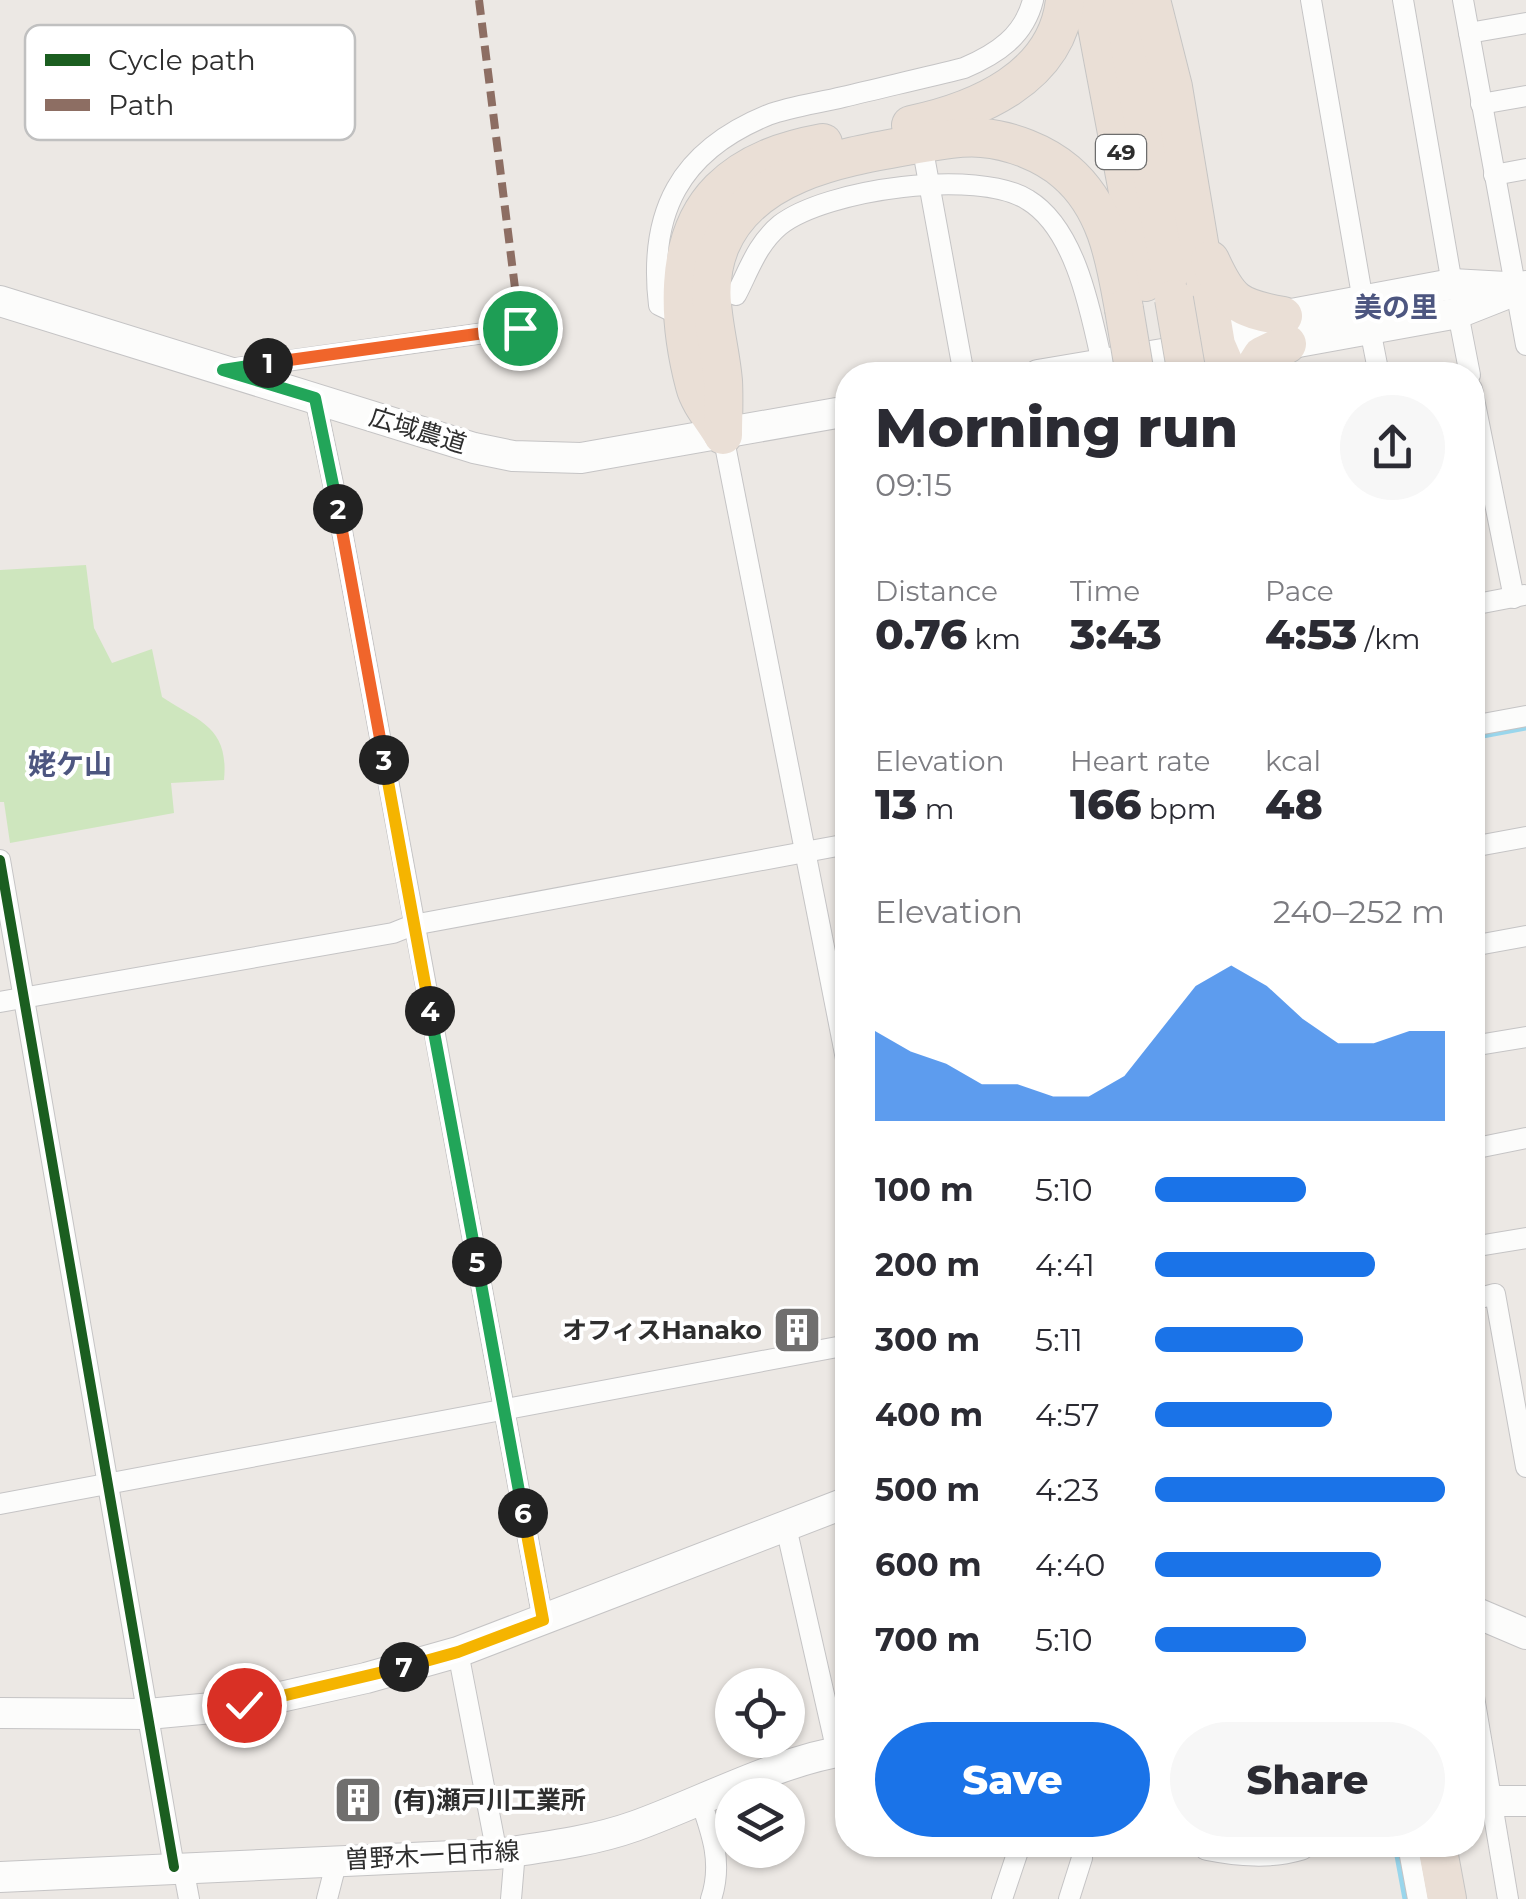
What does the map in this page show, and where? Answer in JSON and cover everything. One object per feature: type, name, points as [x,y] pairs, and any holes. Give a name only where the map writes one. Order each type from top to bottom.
[{"type":"highway","points":[[723,435],[696,390],[672,311],[691,238],[718,192],[766,159],[798,148],[950,117],[983,103],[1016,84],[1036,65],[1056,34],[1064,0]]},
{"type":"highway","name":"49","points":[[1092,0],[1160,362]]},
{"type":"highway","name":"49","points":[[1122,0],[1149,304],[1181,362]]},
{"type":"highway","points":[[1151,0],[1173,87],[1222,360]]},
{"type":"highway","points":[[723,435],[723,380],[711,312],[710,280],[720,247],[734,220],[760,195],[793,176],[841,158],[946,139],[983,138],[1026,148],[1065,171],[1092,203],[1149,304],[1122,362]]},
{"type":"highway","points":[[1198,235],[1225,294],[1285,330],[1258,362]]},
{"type":"highway","points":[[1439,1857],[1447,1899]]},
{"type":"highway","points":[[1464,1857],[1471,1899]]},
{"type":"street","points":[[672,311],[656,273],[658,235],[672,196],[690,168],[714,145],[771,114],[964,68],[991,56],[1012,40],[1030,14],[1034,0]]},
{"type":"street","points":[[1170,0],[1192,90],[1186,168]]},
{"type":"street","points":[[1310,0],[1376,362]]},
{"type":"street","points":[[1404,0],[1467,362]]},
{"type":"street","points":[[1462,0],[1494,175],[1520,287],[1526,346]]},
{"type":"street","points":[[1468,34],[1526,24]]},
{"type":"street","points":[[911,81],[917,112]]},
{"type":"street","points":[[1481,104],[1526,96]]},
{"type":"street","points":[[924,156],[962,362]]},
{"type":"street","points":[[1494,175],[1526,169]]},
{"type":"street","points":[[736,295],[758,247],[779,226],[807,208],[846,195],[972,184],[1003,189],[1030,200],[1063,241],[1116,362]]},
{"type":"street","points":[[1222,360],[1248,352],[1285,330],[1520,287]]},
{"type":"street","name":"広域農道","points":[[0,302],[474,448],[512,456],[581,458],[835,413]]},
{"type":"street","points":[[223,370],[520,328]]},
{"type":"street","points":[[315,398],[336,493],[543,1620]]},
{"type":"street","points":[[723,435],[789,785],[835,953]]},
{"type":"street","points":[[1485,445],[1520,596],[1485,602]]},
{"type":"street","points":[[1485,724],[1526,716]]},
{"type":"street","points":[[1485,844],[1526,837]]},
{"type":"street","points":[[0,1002],[374,937],[413,925],[835,846]]},
{"type":"street","points":[[0,860],[148,1714],[188,1899]]},
{"type":"street","points":[[1485,944],[1526,936]]},
{"type":"street","points":[[1485,1044],[1526,1036]]},
{"type":"street","points":[[1485,1146],[1526,1138]]},
{"type":"street","points":[[1485,1245],[1526,1238]]},
{"type":"street","points":[[1485,1297],[1495,1294],[1520,1396],[1526,1467]]},
{"type":"street","points":[[0,1504],[835,1347]]},
{"type":"street","points":[[0,1713],[148,1714],[244,1705],[366,1678],[458,1652],[835,1507]]},
{"type":"street","points":[[786,1527],[835,1723]]},
{"type":"street","points":[[1485,1616],[1526,1634]]},
{"type":"street","points":[[458,1652],[506,1853],[511,1899]]},
{"type":"street","name":"曽野木一日市線","points":[[0,1877],[506,1853],[566,1845],[631,1827],[835,1753]]},
{"type":"street","points":[[700,1799],[718,1866],[711,1899]]},
{"type":"street","points":[[1485,1800],[1526,1800]]},
{"type":"street","points":[[1485,1808],[1508,1899]]},
{"type":"street","points":[[1002,1899],[1016,1857]]},
{"type":"street","points":[[1410,1857],[1418,1899]]},
{"type":"street","points":[[1069,1899],[1082,1858]]},
{"type":"street","points":[[327,1899],[337,1860]]},
{"type":"green space","points":[[86,565],[94,628],[112,663],[152,649],[162,697],[200,720],[217,737],[222,748],[224,780],[171,783],[174,813],[10,843],[4,802],[0,802],[0,570]]},
{"type":"waterway","points":[[1485,736],[1526,728]]},
{"type":"waterway","points":[[1397,1857],[1405,1899]]},
{"type":"marked path","points":[[479,0],[520,328]]},
{"type":"cycle path","points":[[315,398],[543,1620]]},
{"type":"cycle path","points":[[0,860],[174,1867]]},
{"type":"place","name":"オフィスHanako","points":[[797,1330]]},
{"type":"place","name":"(有)瀬戸川工業所","points":[[358,1800]]},
{"type":"district","name":"美の里","points":[[1396,307]]},
{"type":"district","name":"姥ケ山","points":[[70,764]]},
{"type":"route","points":[[244,1705],[366,1678],[458,1652],[543,1620],[336,493],[315,398],[223,370],[520,328]]}]
